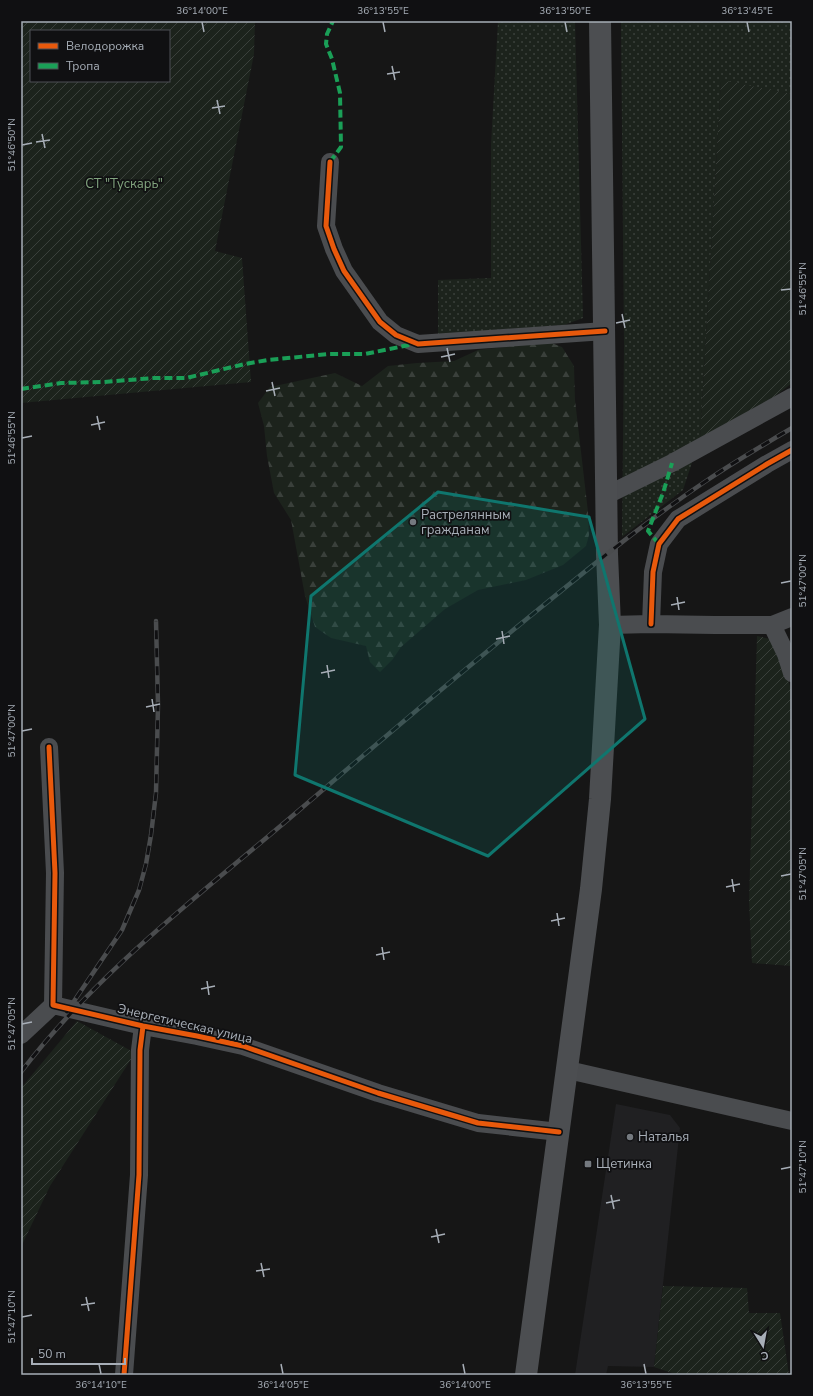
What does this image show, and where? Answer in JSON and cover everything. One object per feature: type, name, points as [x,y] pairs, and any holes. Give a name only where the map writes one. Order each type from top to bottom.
[{"type":"main road","points":[[526,1375],[591,889],[600,799],[610,625],[607,554],[600,21]]},
{"type":"street","points":[[330,162],[326,226],[334,249],[344,271],[361,297],[380,322],[396,335],[418,344],[604,331]]},
{"type":"street","points":[[607,495],[654,473],[792,397]]},
{"type":"street","points":[[651,624],[653,572],[659,544],[678,519],[792,450]]},
{"type":"street","points":[[610,625],[772,625],[792,618]]},
{"type":"street","points":[[772,625],[786,654],[792,673]]},
{"type":"street","points":[[22,1032],[53,1005],[55,873],[49,747]]},
{"type":"street","name":"Энергетическая улица","points":[[53,1005],[144,1026],[243,1046],[378,1093],[478,1123],[559,1132]]},
{"type":"street","points":[[124,1375],[139,1175],[140,1050],[144,1026]]},
{"type":"street","points":[[568,1070],[792,1121]]},
{"type":"highlighted area","points":[[438,492],[589,517],[645,719],[488,856],[295,775],[311,596]]},
{"type":"shaded area","points":[[616,1104],[670,1115],[680,1128],[654,1367],[608,1366],[606,1375],[575,1375]]},
{"type":"green space","name":"СТ \"Тускарь\"","points":[[21,21],[255,21],[254,54],[215,251],[242,258],[251,382],[21,403]]},
{"type":"green space","points":[[498,21],[575,21],[583,318],[564,325],[438,335],[438,280],[491,278],[491,144]]},
{"type":"green space","points":[[621,21],[792,21],[792,94],[721,81],[700,438],[683,490],[622,537],[624,345]]},
{"type":"green space","points":[[721,80],[792,94],[792,383],[769,401],[700,438]]},
{"type":"green space","points":[[549,342],[562,347],[574,366],[575,400],[588,512],[589,535],[586,546],[563,565],[526,580],[478,590],[445,609],[401,647],[393,659],[380,672],[370,662],[366,646],[331,638],[315,627],[305,596],[291,520],[274,493],[267,456],[264,426],[258,403],[270,387],[335,373],[362,386],[388,366],[454,361],[478,350]]},
{"type":"green space","points":[[757,636],[770,639],[782,658],[792,693],[792,966],[752,963],[749,902]]},
{"type":"green space","points":[[77,1021],[135,1053],[50,1186],[21,1247],[21,1088]]},
{"type":"green space","points":[[663,1286],[747,1288],[749,1313],[780,1313],[789,1375],[678,1375],[654,1367]]},
{"type":"railway","points":[[21,1072],[51,1035],[83,1000],[152,935],[453,680],[579,576],[654,518],[717,474],[792,428]]},
{"type":"railway","points":[[66,1013],[122,930],[139,890],[146,864],[156,793],[158,705],[156,621]]},
{"type":"marked path","points":[[330,162],[341,147],[340,93],[332,59],[326,44],[327,34],[333,21]]},
{"type":"marked path","points":[[21,389],[61,383],[104,382],[154,378],[186,378],[268,360],[329,354],[365,354],[414,344]]},
{"type":"marked path","points":[[659,544],[648,531],[663,493],[672,463]]},
{"type":"cycle path","points":[[330,162],[326,226],[334,249],[344,271],[380,322],[396,335],[418,344],[605,331]]},
{"type":"cycle path","points":[[651,624],[653,572],[659,544],[678,519],[792,450]]},
{"type":"cycle path","points":[[49,747],[55,873],[53,1005],[143,1026],[243,1046],[378,1093],[478,1123],[559,1132]]},
{"type":"cycle path","points":[[124,1375],[139,1175],[140,1050],[143,1026]]},
{"type":"place","name":"Растрелянным гражданам","points":[[413,522]]},
{"type":"place","name":"Наталья","points":[[630,1137]]},
{"type":"place","name":"Щетинка","points":[[588,1164]]}]
